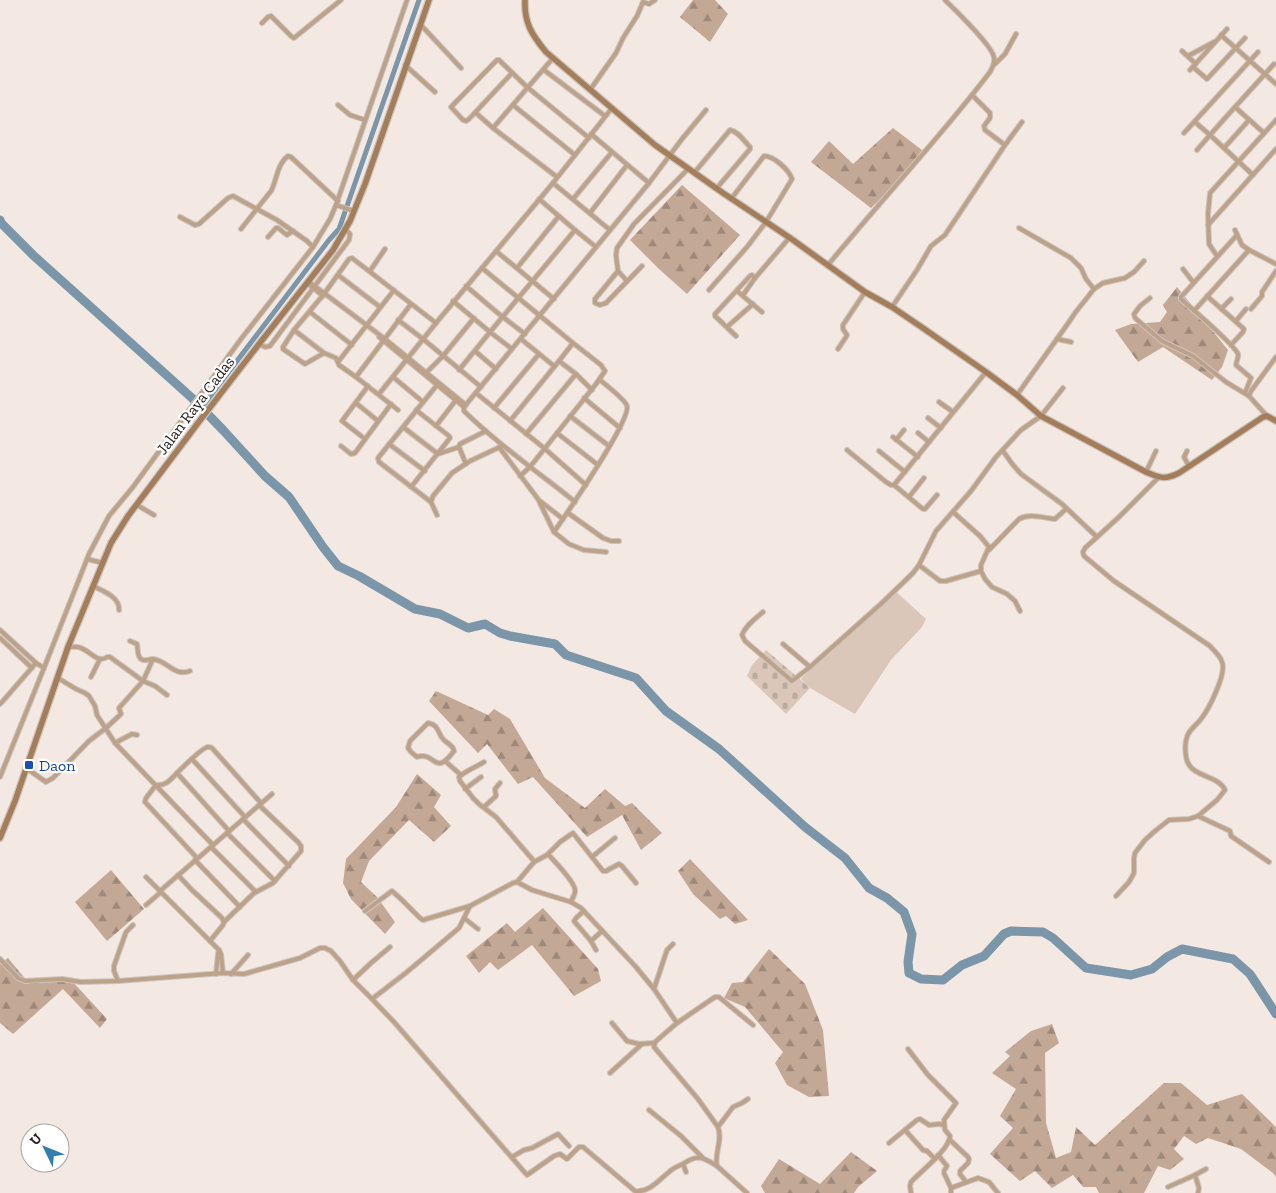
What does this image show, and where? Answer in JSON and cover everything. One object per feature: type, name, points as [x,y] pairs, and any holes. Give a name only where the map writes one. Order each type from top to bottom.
[{"type":"street","points":[[262,23],[271,16],[294,38],[341,0]]},
{"type":"street","points":[[0,778],[88,559],[109,516],[133,487],[241,338],[313,247],[338,204],[406,2],[399,0]]},
{"type":"street","name":"Jalan Raya Cadas","points":[[0,838],[68,647],[111,543],[201,419],[333,250],[346,229],[429,0]]},
{"type":"street","points":[[525,0],[529,27],[546,52],[655,145],[716,189],[790,237],[865,292],[892,307],[986,372],[1042,416],[1146,472],[1166,478],[1189,466],[1267,416]]},
{"type":"street","points":[[590,90],[616,54],[622,38],[637,16],[643,2],[650,4],[655,0]]},
{"type":"street","points":[[945,0],[987,44],[994,58],[993,66]]},
{"type":"street","points":[[420,24],[461,68]]},
{"type":"street","points":[[1193,67],[1227,30]]},
{"type":"street","points":[[828,265],[972,95],[993,66],[1005,54],[1016,34]]},
{"type":"street","points":[[1221,36],[1276,84]]},
{"type":"street","points":[[1182,51],[1188,56],[1193,67],[1207,79],[1244,38]]},
{"type":"street","points":[[1188,56],[1217,40]]},
{"type":"street","points":[[1184,133],[1258,52]]},
{"type":"street","points":[[493,128],[553,58]]},
{"type":"street","points":[[512,73],[466,121],[451,107],[497,60],[500,60],[527,87],[649,182]]},
{"type":"street","points":[[1197,150],[1274,64]]},
{"type":"street","points":[[405,65],[435,92]]},
{"type":"street","points":[[544,70],[605,116]]},
{"type":"street","points":[[972,95],[990,113],[990,118],[984,126],[984,130],[1005,145]]},
{"type":"street","points":[[338,105],[350,115],[365,120]]},
{"type":"street","points":[[512,106],[575,155]]},
{"type":"street","points":[[1235,107],[1264,133]]},
{"type":"street","points":[[379,394],[453,301],[553,183],[612,108]]},
{"type":"street","points":[[575,502],[486,431],[464,411],[465,406],[706,110]]},
{"type":"street","points":[[476,112],[493,128],[557,176]]},
{"type":"street","points":[[1224,148],[1250,120]]},
{"type":"street","points":[[1217,256],[1209,244],[1208,214],[1210,193],[1276,120]]},
{"type":"street","points":[[892,307],[932,246],[945,235],[1022,122]]},
{"type":"street","points":[[1194,122],[1253,175]]},
{"type":"street","points":[[627,281],[618,270],[616,254],[622,241],[634,224],[732,130],[750,147],[750,150],[716,189]]},
{"type":"street","points":[[1208,225],[1276,149]]},
{"type":"street","points":[[573,199],[612,152]]},
{"type":"street","points":[[240,229],[271,192],[278,170],[283,160],[288,156],[338,204],[352,210]]},
{"type":"street","points":[[709,290],[766,222],[792,180],[787,171],[770,157],[764,156],[731,199]]},
{"type":"street","points":[[590,213],[627,165]]},
{"type":"street","points":[[553,183],[610,230]]},
{"type":"street","points":[[180,217],[195,225],[199,224],[230,196],[236,197],[277,220],[313,247]]},
{"type":"street","points":[[539,199],[596,247]]},
{"type":"street","points":[[517,268],[559,216]]},
{"type":"street","points":[[268,237],[277,228],[287,235],[293,231]]},
{"type":"street","points":[[1019,228],[1071,258],[1078,264],[1094,289]]},
{"type":"street","points":[[259,344],[264,347],[270,346],[351,237],[346,229]]},
{"type":"street","points":[[459,370],[575,230]]},
{"type":"street","points":[[1247,394],[1251,378],[1236,366],[1235,362],[1238,355],[1231,345],[1181,297],[1236,232],[1242,245],[1248,250],[1276,264]]},
{"type":"street","points":[[743,295],[790,237]]},
{"type":"street","points":[[370,271],[385,248]]},
{"type":"street","points":[[333,250],[339,254]]},
{"type":"street","points":[[1194,311],[1248,250]]},
{"type":"street","points":[[496,251],[554,299]]},
{"type":"street","points":[[324,353],[305,364],[283,349],[283,346],[324,295],[349,259],[352,258],[436,323]]},
{"type":"street","points":[[1017,395],[1094,289],[1103,282],[1125,278],[1134,272],[1144,261]]},
{"type":"street","points":[[618,270],[595,299],[595,303],[600,305],[606,303],[642,266]]},
{"type":"street","points":[[482,268],[601,365],[605,371],[600,380],[530,467],[520,476]]},
{"type":"street","points":[[1183,270],[1193,282]]},
{"type":"street","points":[[1236,322],[1262,296],[1262,292],[1276,271]]},
{"type":"street","points":[[338,275],[380,308]]},
{"type":"street","points":[[736,336],[714,315],[750,276],[752,275],[755,278]]},
{"type":"street","points":[[308,282],[407,358],[465,406]]},
{"type":"street","points":[[466,286],[525,334]]},
{"type":"street","points":[[338,362],[394,290]]},
{"type":"street","points":[[737,290],[762,312]]},
{"type":"street","points":[[838,349],[847,335],[843,325],[865,292]]},
{"type":"street","points":[[1207,296],[1244,330],[1231,345]]},
{"type":"street","points":[[1150,298],[1140,306],[1134,314],[1135,318],[1162,341],[1193,356],[1226,382],[1247,394],[1267,416],[1276,421]]},
{"type":"street","points":[[1221,309],[1230,299]]},
{"type":"street","points":[[453,301],[512,349]]},
{"type":"street","points":[[356,377],[410,304]]},
{"type":"street","points":[[727,327],[753,304]]},
{"type":"street","points":[[310,312],[352,345]]},
{"type":"street","points":[[425,373],[443,356],[474,318]]},
{"type":"street","points":[[398,320],[481,387]]},
{"type":"street","points":[[294,330],[324,353],[336,358],[339,365],[398,410]]},
{"type":"street","points":[[1057,338],[1071,342]]},
{"type":"street","points":[[521,339],[554,366]]},
{"type":"street","points":[[510,421],[573,343]]},
{"type":"street","points":[[475,351],[496,369]]},
{"type":"street","points":[[494,408],[539,354]]},
{"type":"street","points":[[1247,394],[1276,358]]},
{"type":"street","points":[[559,361],[592,390]]},
{"type":"street","points":[[894,485],[986,372]]},
{"type":"street","points":[[425,373],[437,385],[465,406]]},
{"type":"street","points":[[526,434],[576,374]]},
{"type":"street","points":[[393,377],[423,402]]},
{"type":"street","points":[[554,532],[598,465],[620,428],[627,410],[626,403],[600,380]]},
{"type":"street","points":[[437,385],[378,458],[378,460],[431,502],[437,515]]},
{"type":"street","points":[[364,439],[342,421],[368,386]]},
{"type":"street","points":[[763,612],[750,623],[742,635],[745,641],[792,681],[882,603],[913,573],[936,531],[985,474],[992,462],[1022,430],[1042,416],[1063,388]]},
{"type":"street","points":[[476,393],[586,484]]},
{"type":"street","points":[[584,398],[620,428]]},
{"type":"street","points":[[436,426],[456,400]]},
{"type":"street","points":[[939,402],[953,412]]},
{"type":"street","points":[[356,403],[378,421]]},
{"type":"street","points":[[341,446],[353,454],[391,404]]},
{"type":"street","points":[[411,487],[450,437],[416,410]]},
{"type":"street","points":[[570,416],[609,446]]},
{"type":"street","points":[[928,418],[941,428]]},
{"type":"street","points":[[403,427],[438,454]]},
{"type":"street","points":[[904,430],[894,439],[918,457]]},
{"type":"street","points":[[438,454],[458,447],[460,444],[486,431]]},
{"type":"street","points":[[557,433],[598,465]]},
{"type":"street","points":[[918,434],[929,442]]},
{"type":"street","points":[[389,444],[424,471]]},
{"type":"street","points":[[431,502],[438,489],[452,473],[466,464],[504,446]]},
{"type":"street","points":[[458,447],[466,464]]},
{"type":"street","points":[[499,447],[538,499],[554,532],[570,544],[584,550],[606,552]]},
{"type":"street","points":[[847,450],[886,482],[894,485],[922,509],[937,495]]},
{"type":"street","points":[[879,451],[906,472]]},
{"type":"street","points":[[1146,472],[1156,451]]},
{"type":"street","points":[[1187,451],[1184,457],[1189,466]]},
{"type":"street","points":[[1003,452],[1021,474],[1062,504],[1098,537]]},
{"type":"street","points":[[1116,896],[1129,882],[1134,873],[1134,858],[1145,840],[1169,820],[1189,819],[1198,816],[1217,800],[1225,790],[1220,782],[1202,775],[1191,767],[1186,757],[1186,737],[1202,719],[1219,685],[1224,666],[1219,655],[1210,646],[1114,581],[1084,556],[1083,552],[1159,477]]},
{"type":"street","points":[[909,497],[924,478]]},
{"type":"street","points":[[538,499],[563,519]]},
{"type":"street","points":[[137,505],[154,515]]},
{"type":"street","points":[[1020,611],[1010,596],[992,587],[985,579],[981,571],[982,562],[989,550],[1023,517],[1032,516],[1055,519],[1066,509]]},
{"type":"street","points":[[953,512],[988,544],[989,550]]},
{"type":"street","points":[[568,513],[603,538],[619,541]]},
{"type":"street","points":[[88,559],[102,563]]},
{"type":"street","points":[[919,564],[940,581],[981,571]]},
{"type":"street","points":[[93,586],[109,594],[118,602],[119,610]]},
{"type":"street","points":[[0,630],[44,668]]},
{"type":"street","points":[[0,638],[32,668]]},
{"type":"street","points":[[130,641],[137,644],[138,654],[144,661],[153,659],[178,672],[190,671]]},
{"type":"street","points":[[783,644],[810,667]]},
{"type":"street","points":[[68,647],[82,648],[100,659],[110,657],[143,681],[155,686],[167,695]]},
{"type":"street","points":[[91,677],[100,659]]},
{"type":"street","points":[[26,768],[42,780],[48,781],[53,778],[89,741],[121,714],[119,707],[143,681],[153,659]]},
{"type":"street","points":[[0,704],[36,663]]},
{"type":"street","points":[[58,678],[88,696],[95,706],[97,715],[115,743],[256,892]]},
{"type":"street","points":[[428,723],[432,723],[440,732],[445,742],[453,748],[454,751],[445,761],[440,763],[433,762],[428,756],[423,755],[417,757],[408,748],[410,741],[428,723]]},
{"type":"street","points":[[115,743],[132,734],[137,735]]},
{"type":"street","points":[[210,941],[224,922],[240,907],[256,892],[275,881],[301,851],[300,846],[260,804],[212,748],[208,747],[192,759],[166,784],[156,785],[148,794],[145,802],[240,907]]},
{"type":"street","points":[[192,759],[289,866]]},
{"type":"street","points":[[445,761],[461,775]]},
{"type":"street","points":[[484,762],[461,775],[460,781],[479,804],[496,817],[534,862]]},
{"type":"street","points":[[177,773],[228,832],[275,881]]},
{"type":"street","points":[[465,789],[481,777]]},
{"type":"street","points":[[484,807],[496,796],[495,789],[500,783]]},
{"type":"street","points":[[146,905],[272,794]]},
{"type":"street","points":[[1198,816],[1230,831],[1232,836],[1269,862]]},
{"type":"street","points":[[365,911],[392,891],[423,920],[470,906],[517,882],[534,862],[548,854],[573,833],[603,871],[617,865],[622,866],[636,883]]},
{"type":"street","points":[[592,857],[615,838]]},
{"type":"street","points":[[548,854],[575,888],[575,894],[570,902]]},
{"type":"street","points":[[178,875],[224,922]]},
{"type":"street","points":[[146,876],[219,950],[223,973]]},
{"type":"street","points":[[517,882],[532,890],[570,902],[584,910],[636,967],[654,989],[677,1023]]},
{"type":"street","points":[[372,999],[459,928],[470,906]]},
{"type":"street","points":[[584,910],[574,921],[596,950]]},
{"type":"street","points":[[464,918],[478,928]]},
{"type":"street","points":[[118,981],[114,966],[126,932],[133,925]]},
{"type":"street","points":[[591,941],[602,931]]},
{"type":"street","points":[[654,989],[667,950],[673,944]]},
{"type":"street","points":[[353,980],[390,947]]},
{"type":"street","points":[[0,959],[18,978],[25,981],[62,979],[81,982],[118,981],[223,973],[244,974],[300,958],[320,948],[325,948],[340,961],[353,980],[394,1022],[527,1175],[554,1156],[560,1154],[567,1159],[579,1147],[584,1147],[635,1192],[640,1193],[645,1192],[659,1182],[673,1169],[694,1158],[702,1157]]},
{"type":"street","points":[[216,974],[219,950]]},
{"type":"street","points":[[231,974],[248,955]]},
{"type":"street","points":[[612,1022],[625,1040],[642,1044],[654,1044],[677,1023],[715,997],[719,997],[753,1026]]},
{"type":"street","points":[[610,1073],[642,1044]]},
{"type":"street","points":[[654,1044],[656,1050],[718,1127],[720,1132],[720,1144],[716,1162],[718,1166]]},
{"type":"street","points":[[908,1049],[928,1075],[956,1103],[945,1117],[944,1125],[950,1140],[969,1159],[968,1163],[960,1171],[966,1182]]},
{"type":"street","points":[[718,1127],[733,1107],[748,1098]]},
{"type":"street","points":[[649,1110],[702,1157],[718,1166],[747,1193]]},
{"type":"street","points":[[889,1143],[920,1119],[929,1125],[944,1125]]},
{"type":"street","points":[[905,1130],[923,1150],[947,1166],[944,1173],[951,1191],[966,1182],[978,1178],[989,1182],[998,1193]]},
{"type":"street","points":[[512,1158],[524,1150],[532,1148],[558,1134],[569,1146]]},
{"type":"street","points":[[912,1193],[911,1182],[950,1140]]},
{"type":"street","points":[[683,1164],[686,1172]]},
{"type":"street","points":[[1168,1187],[1206,1169]]},
{"type":"street","points":[[1195,1175],[1199,1188],[1198,1193]]},
{"type":"green space","points":[[693,0],[715,0],[728,14],[710,42],[680,17]]},
{"type":"green space","points":[[893,128],[922,150],[899,181],[871,208],[811,162],[829,141],[853,164]]},
{"type":"green space","points":[[682,185],[740,235],[687,294],[630,240]]},
{"type":"green space","points":[[1177,287],[1228,350],[1222,367],[1212,380],[1163,347],[1138,362],[1115,330],[1131,324],[1160,322],[1167,312],[1163,305]]},
{"type":"green space","points":[[893,589],[926,619],[922,627],[891,660],[855,714],[810,688],[801,679],[846,632]]},
{"type":"green space","points":[[766,650],[810,688],[786,714],[747,676],[752,665]]},
{"type":"green space","points":[[436,691],[488,715],[494,709],[510,719],[545,778],[585,808],[605,789],[625,806],[632,803],[662,833],[641,850],[622,815],[587,837],[533,777],[518,784],[487,744],[478,753],[429,701]]},
{"type":"green space","points":[[417,774],[441,795],[434,807],[451,826],[434,842],[409,820],[369,861],[361,882],[377,897],[395,922],[385,934],[351,899],[343,883],[346,859],[396,807]]},
{"type":"green space","points":[[690,859],[748,920],[735,924],[726,916],[720,919],[693,894],[678,871]]},
{"type":"green space","points":[[111,870],[144,909],[107,941],[75,902]]},
{"type":"green space","points":[[543,908],[598,969],[601,981],[574,996],[532,945],[498,970],[490,962],[479,973],[466,956],[507,923],[515,932]]},
{"type":"green space","points":[[769,949],[805,984],[823,1030],[829,1096],[809,1097],[787,1085],[775,1063],[783,1052],[745,1007],[724,998],[732,983],[743,982]]},
{"type":"green space","points":[[8,958],[28,982],[71,980],[107,1019],[100,1028],[63,989],[13,1034],[0,1023],[0,964]]},
{"type":"green space","points":[[1052,1024],[1059,1043],[1045,1053],[1046,1123],[1056,1158],[1071,1152],[1076,1127],[1095,1145],[1164,1083],[1181,1083],[1207,1105],[1242,1094],[1276,1127],[1276,1177],[1241,1149],[1208,1138],[1196,1144],[1184,1136],[1174,1149],[1184,1159],[1170,1170],[1158,1166],[1144,1193],[1099,1193],[1096,1187],[1083,1187],[1073,1175],[1052,1188],[1035,1171],[1020,1181],[990,1154],[1013,1128],[1000,1116],[1016,1089],[992,1073],[1010,1056],[1005,1052],[1031,1031]]},
{"type":"green space","points":[[851,1152],[877,1171],[858,1187],[854,1193],[765,1193],[761,1186],[779,1159],[820,1184]]},
{"type":"waterway","points":[[202,407],[339,229],[419,0]]},
{"type":"waterway","points":[[0,220],[34,256],[192,398],[265,476],[289,497],[338,566],[359,576],[415,609],[440,614],[468,628],[485,624],[500,633],[510,636],[555,644],[566,655],[636,678],[666,711],[719,749],[805,827],[845,858],[869,888],[887,898],[904,912],[912,934],[908,962],[909,973],[921,979],[943,980],[962,965],[984,956],[1004,934],[1011,931],[1043,932],[1053,938],[1086,968],[1131,975],[1152,969],[1167,957],[1182,949],[1233,959],[1250,974],[1276,1014]]},
{"type":"place","name":"Daon","points":[[29,765]]}]
